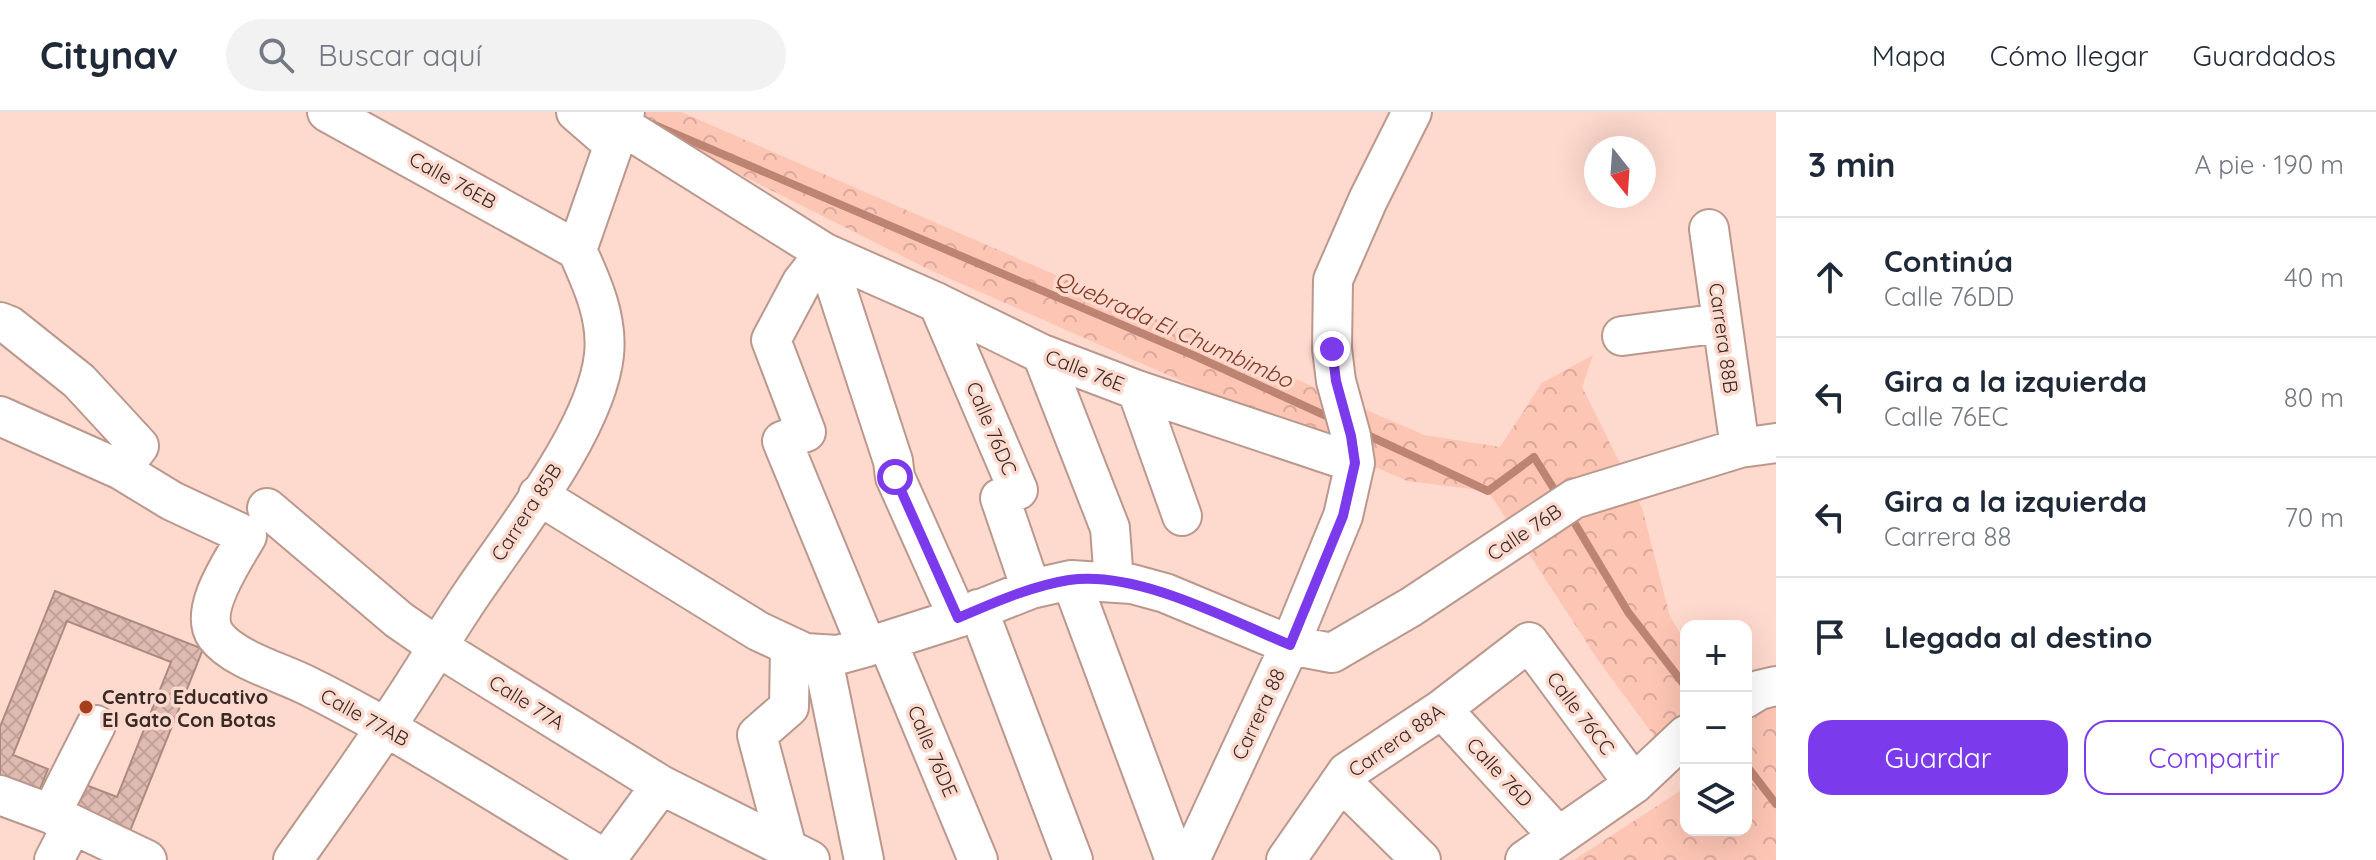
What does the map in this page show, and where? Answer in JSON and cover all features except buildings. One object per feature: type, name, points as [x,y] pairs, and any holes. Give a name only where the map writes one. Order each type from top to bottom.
[{"type":"street","name":"Calle 76EB","points":[[327,112],[577,250]]},
{"type":"street","name":"Calle 76E","points":[[576,112],[620,127],[825,253],[1042,354],[1137,390],[1350,436]]},
{"type":"street","name":"Carrera 88","points":[[1190,860],[1290,645],[1343,516],[1350,436],[1336,381],[1332,349],[1333,280],[1412,112]]},
{"type":"street","points":[[577,250],[620,127]]},
{"type":"street","name":"Carrera 88B","points":[[1709,229],[1722,323],[1758,446]]},
{"type":"street","name":"Carrera 85B","points":[[293,860],[386,727],[538,495],[596,396],[604,354],[604,330],[600,309],[577,250]]},
{"type":"street","points":[[825,253],[893,461],[895,477],[968,614],[1073,860]]},
{"type":"street","points":[[825,253],[802,282],[771,340],[806,432],[782,441],[877,644]]},
{"type":"street","name":"Calle 76DC","points":[[938,303],[1018,490],[1000,498],[1031,589]]},
{"type":"street","points":[[0,322],[10,326],[79,381],[130,458]]},
{"type":"street","points":[[1622,336],[1722,323]]},
{"type":"street","points":[[1042,354],[1110,528],[1114,582]]},
{"type":"street","points":[[1137,390],[1182,516]]},
{"type":"street","name":"Calle 77A","points":[[0,416],[130,458],[172,501],[257,522],[438,647],[661,785],[798,854]]},
{"type":"street","name":"Calle 76B","points":[[806,652],[838,655],[968,614],[1031,589],[1071,580],[1114,582],[1165,593],[1290,645],[1332,653],[1411,607],[1574,499],[1758,446]]},
{"type":"street","points":[[538,495],[806,652],[864,860]]},
{"type":"street","name":"Calle 77AB","points":[[257,522],[216,594],[211,623],[215,635],[235,652],[305,684],[386,727],[606,860]]},
{"type":"street","points":[[1071,580],[1175,860]]},
{"type":"street","name":"Carrera 88A","points":[[1286,860],[1347,772],[1442,709],[1529,642]]},
{"type":"street","name":"Calle 76CC","points":[[1529,642],[1634,784]]},
{"type":"street","name":"Calle 76DE","points":[[877,644],[951,795],[978,860]]},
{"type":"street","points":[[798,854],[757,735],[789,707],[806,652]]},
{"type":"street","points":[[1752,694],[1776,686]]},
{"type":"street","name":"Calle 76D","points":[[1442,709],[1558,836]]},
{"type":"street","points":[[54,860],[62,819],[96,725]]},
{"type":"street","points":[[1525,860],[1634,784],[1680,741]]},
{"type":"street","points":[[1341,781],[1421,860]]},
{"type":"street","points":[[606,860],[661,785]]},
{"type":"street","points":[[0,795],[62,819],[147,860]]},
{"type":"green space","points":[[616,112],[681,112],[1424,435],[1500,447],[1542,383],[1593,355],[1582,387],[1642,508],[1670,617],[1680,633],[1680,771],[1598,660],[1488,491],[1407,481],[926,268]]},
{"type":"green space","points":[[1752,698],[1776,706],[1776,860],[1574,860],[1680,791],[1680,836],[1752,836]]},
{"type":"waterway","name":"Quebrada El Chumbimbo","points":[[652,124],[1195,356],[1333,419]]},
{"type":"waterway","name":"Quebrada El Chumbimbo","points":[[1363,433],[1488,491],[1534,457],[1559,497]]},
{"type":"waterway","name":"Quebrada El Chumbimbo","points":[[1568,512],[1628,612],[1680,679]]},
{"type":"waterway","name":"Quebrada El Chumbimbo","points":[[1752,773],[1776,804]]},
{"type":"place","name":"Centro Educativo El Gato Con Botas","points":[[86,707]]},
{"type":"route","points":[[895,477],[958,618],[1031,589],[1071,580],[1114,582],[1165,593],[1290,645],[1343,516],[1355,463],[1336,381],[1332,349]]}]
